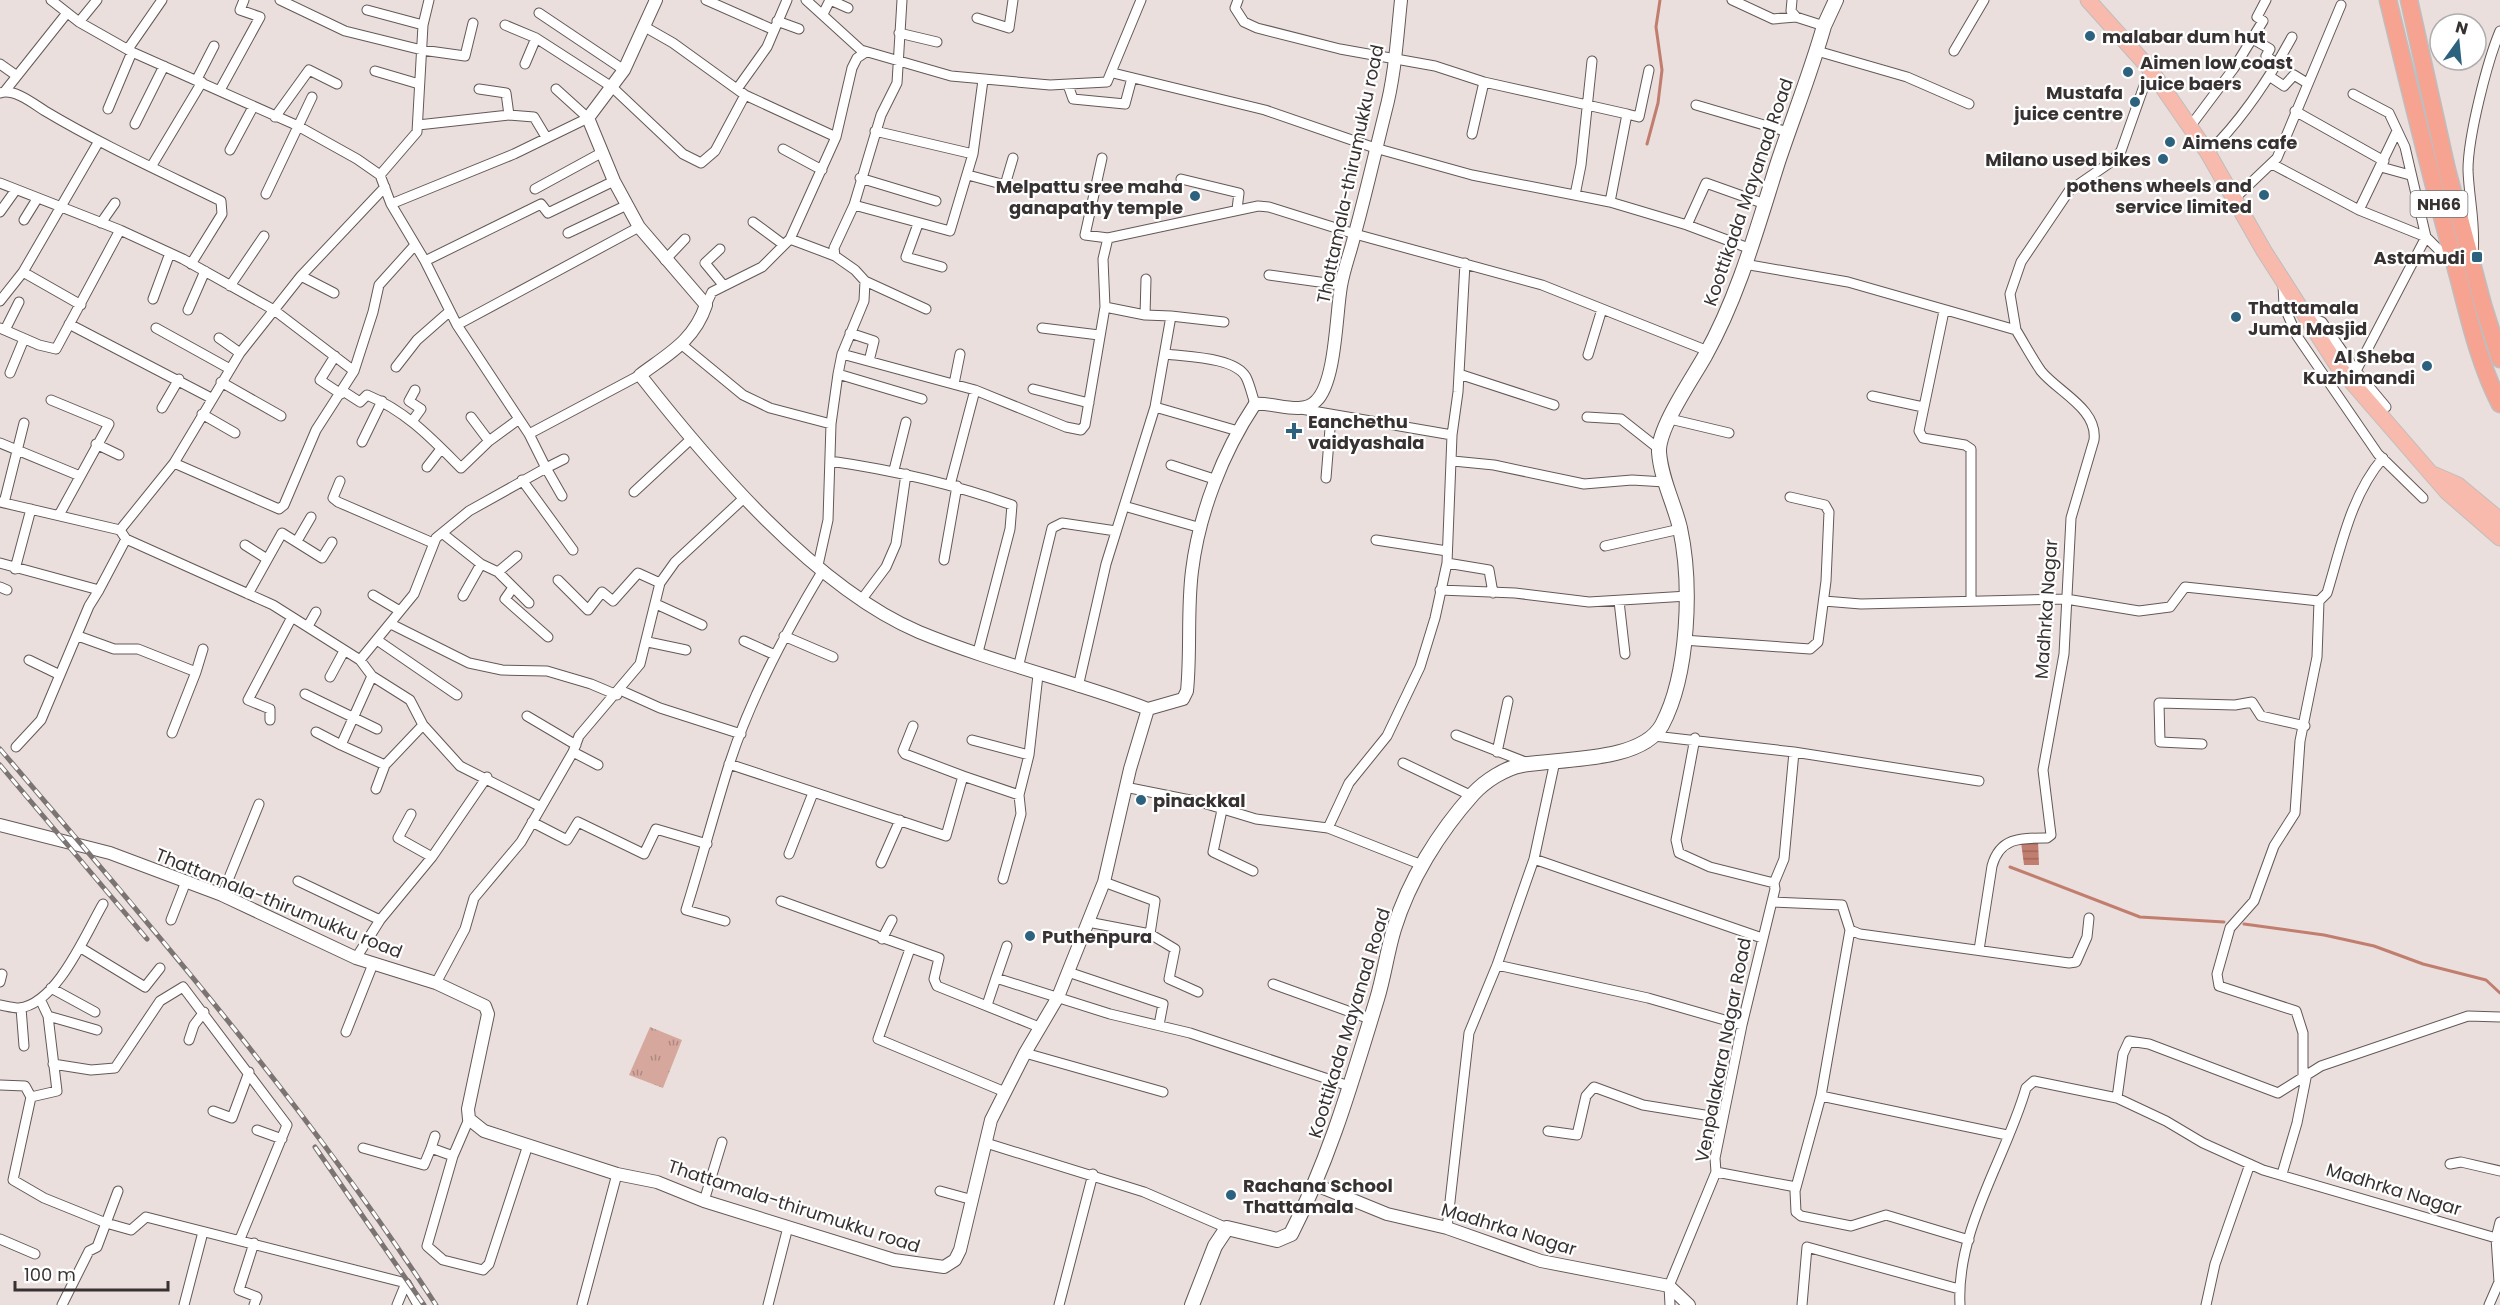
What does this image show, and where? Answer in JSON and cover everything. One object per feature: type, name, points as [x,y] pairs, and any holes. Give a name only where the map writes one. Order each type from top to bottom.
[{"type":"highway","name":"NH66","points":[[2388,0],[2464,266],[2500,359]]},
{"type":"highway","name":"NH66","points":[[2409,0],[2447,170],[2484,366],[2500,404]]},
{"type":"main road","name":"Koottikada Mayanad Road","points":[[1659,449],[1675,405],[1708,351],[1737,289],[1824,26],[1836,0]]},
{"type":"main road","points":[[2091,1],[2150,69],[2208,153],[2264,251],[2337,365],[2362,396],[2435,475],[2447,492],[2500,538]]},
{"type":"main road","points":[[1654,736],[1661,727],[1680,672],[1688,596],[1680,529],[1665,482],[1659,449]]},
{"type":"main road","points":[[2435,475],[2458,485],[2500,520]]},
{"type":"main road","name":"Koottikada Mayanad Road","points":[[1227,1228],[1277,1240],[1291,1234],[1316,1185],[1370,1019],[1395,927],[1422,865],[1472,796],[1484,783],[1518,765],[1615,755],[1654,736]]},
{"type":"main road","points":[[1192,1305],[1215,1246],[1227,1228]]},
{"type":"street","points":[[51,0],[79,22],[130,50],[297,125],[357,159],[380,175],[391,204],[425,261],[457,326],[529,434],[562,496]]},
{"type":"street","points":[[79,22],[97,0]]},
{"type":"street","points":[[108,109],[130,50],[162,0]]},
{"type":"street","points":[[220,90],[260,17],[240,10],[244,0]]},
{"type":"street","points":[[280,0],[345,31],[422,50],[465,56],[472,23]]},
{"type":"street","points":[[380,175],[414,138],[418,125],[423,26],[429,0]]},
{"type":"street","points":[[391,204],[514,154],[588,118],[624,70],[656,0]]},
{"type":"street","points":[[706,0],[775,26],[799,29]]},
{"type":"street","points":[[505,25],[537,38],[612,87],[683,154],[701,163],[716,151],[741,92],[767,47],[787,0]]},
{"type":"street","points":[[806,0],[866,52],[951,76],[1068,85],[1107,81],[1113,73],[1124,36],[1141,0]]},
{"type":"street","points":[[823,14],[830,0],[848,8]]},
{"type":"street","points":[[835,256],[834,248],[854,205],[875,131],[897,82],[902,0]]},
{"type":"street","points":[[977,18],[1009,28],[1013,0]]},
{"type":"street","points":[[1238,0],[1235,8],[1238,14],[1244,22],[1257,28],[1434,66],[1484,82],[1639,117],[1649,70]]},
{"type":"street","name":"Thattamala-thirumukku road","points":[[1299,409],[1311,407],[1319,399],[1325,385],[1335,344],[1341,285],[1386,111],[1396,59],[1401,0]]},
{"type":"street","points":[[1732,0],[1773,19],[1796,17],[1824,26]]},
{"type":"street","points":[[1792,0],[1791,12],[1796,17]]},
{"type":"street","points":[[1954,51],[1984,0]]},
{"type":"street","points":[[2189,128],[2253,39],[2263,21],[2257,17],[2266,0]]},
{"type":"street","points":[[2235,198],[2272,164],[2280,151],[2341,5]]},
{"type":"street","points":[[367,10],[423,26]]},
{"type":"street","points":[[67,13],[2,92],[19,96],[99,141],[221,201],[222,214],[191,264]]},
{"type":"street","points":[[539,13],[624,70]]},
{"type":"street","points":[[645,27],[741,92],[836,137]]},
{"type":"street","points":[[2272,164],[2359,210],[2426,237],[2464,266],[2476,232],[2468,170],[2470,147],[2496,57],[2500,31]]},
{"type":"street","points":[[899,33],[937,42]]},
{"type":"street","points":[[2208,153],[2228,134],[2277,64],[2292,37]]},
{"type":"street","points":[[525,64],[537,38]]},
{"type":"street","points":[[2253,39],[2270,50],[2266,56],[2277,64]]},
{"type":"street","points":[[151,167],[200,80],[214,46]]},
{"type":"street","points":[[1817,51],[1907,77],[1969,104]]},
{"type":"street","points":[[529,434],[640,375],[681,344],[700,325],[712,292],[762,267],[787,242],[836,137],[852,68],[857,58],[866,52]]},
{"type":"street","points":[[1575,195],[1592,61]]},
{"type":"street","points":[[0,64],[17,76]]},
{"type":"street","points":[[135,124],[164,66]]},
{"type":"street","points":[[1744,264],[1848,282],[2016,330],[2010,294],[2021,262],[2069,191],[2111,162],[2121,151],[2150,69]]},
{"type":"street","points":[[275,117],[309,70],[338,84]]},
{"type":"street","points":[[375,71],[419,84]]},
{"type":"street","points":[[1113,73],[1265,110],[1375,148],[1472,175],[1610,202],[1687,225],[1751,249]]},
{"type":"street","points":[[2269,76],[2284,86],[2294,75],[2307,83]]},
{"type":"street","points":[[1068,85],[1073,99],[1125,104],[1132,78]]},
{"type":"street","points":[[854,205],[950,231],[973,154],[984,80]]},
{"type":"street","points":[[1472,134],[1484,82]]},
{"type":"street","points":[[479,89],[506,93],[509,115]]},
{"type":"street","points":[[556,89],[588,118],[614,181],[639,227],[706,305]]},
{"type":"street","points":[[2354,94],[2389,113],[2404,147],[2426,237],[2356,371]]},
{"type":"street","points":[[266,195],[312,97]]},
{"type":"street","points":[[1696,105],[1788,132]]},
{"type":"street","points":[[230,150],[253,107]]},
{"type":"street","points":[[2295,111],[2383,164],[2410,175]]},
{"type":"street","points":[[1610,202],[1627,114]]},
{"type":"street","points":[[418,125],[509,115],[534,117],[546,137]]},
{"type":"street","points":[[875,131],[973,154]]},
{"type":"street","points":[[2359,210],[2397,131]]},
{"type":"street","points":[[0,301],[23,272],[99,141]]},
{"type":"street","points":[[783,149],[822,170]]},
{"type":"street","points":[[535,189],[601,153]]},
{"type":"street","points":[[968,175],[1005,185],[1013,158]]},
{"type":"street","points":[[1102,158],[1085,235],[1108,238],[1238,209],[1269,207],[1355,234],[1465,262],[1542,285],[1708,351]]},
{"type":"street","points":[[860,178],[936,201]]},
{"type":"street","points":[[1181,179],[1239,193],[1238,209]]},
{"type":"street","points":[[425,261],[541,204],[548,213],[614,181]]},
{"type":"street","points":[[0,183],[15,191],[120,230],[191,264],[274,310],[354,371]]},
{"type":"street","points":[[1687,225],[1706,183],[1765,204]]},
{"type":"street","points":[[16,747],[41,720],[89,606],[99,590],[123,535],[174,463],[240,353],[301,276],[385,187]]},
{"type":"street","points":[[0,212],[15,191]]},
{"type":"street","points":[[24,220],[38,199]]},
{"type":"street","points":[[101,223],[115,203]]},
{"type":"street","points":[[568,233],[627,205]]},
{"type":"street","points":[[753,222],[787,242],[835,256],[855,270],[865,281],[926,309]]},
{"type":"street","points":[[918,224],[906,257],[942,267]]},
{"type":"street","points":[[457,326],[639,227]]},
{"type":"street","points":[[19,302],[1,329],[56,349],[120,230]]},
{"type":"street","points":[[230,286],[264,236]]},
{"type":"street","points":[[842,354],[975,390],[1073,429],[1082,430],[1085,425],[1105,307],[1103,259],[1108,238]]},
{"type":"street","points":[[665,260],[685,239]]},
{"type":"street","points":[[174,463],[279,509],[286,499],[316,430],[342,393],[354,371],[379,285],[415,245]]},
{"type":"street","points":[[720,249],[705,263],[724,286]]},
{"type":"street","points":[[153,299],[170,253]]},
{"type":"street","points":[[1328,828],[1349,783],[1387,736],[1420,667],[1435,618],[1447,563],[1453,461],[1452,435],[1459,374],[1465,262]]},
{"type":"street","points":[[188,310],[204,271]]},
{"type":"street","points":[[23,272],[81,305]]},
{"type":"street","points":[[1269,274],[1341,285]]},
{"type":"street","points":[[301,276],[334,293]]},
{"type":"street","points":[[1144,315],[1146,279]]},
{"type":"street","points":[[2283,279],[2284,306],[2297,336],[2383,458],[2423,498]]},
{"type":"street","points":[[725,921],[686,910],[729,764],[775,655],[820,568],[828,520],[831,424],[838,374],[842,354],[864,301],[865,281]]},
{"type":"street","points":[[1105,307],[1144,315],[1224,322]]},
{"type":"street","points":[[1588,355],[1602,309]]},
{"type":"street","points":[[396,367],[417,340],[450,311]]},
{"type":"street","points":[[1944,311],[1919,431],[1921,436],[1965,445],[1971,449],[1971,600]]},
{"type":"street","points":[[1078,687],[1116,531],[1155,406],[1171,316]]},
{"type":"street","points":[[2306,316],[2322,322],[2356,371],[2386,407]]},
{"type":"street","points":[[69,324],[179,379],[211,398]]},
{"type":"street","points":[[156,328],[230,369]]},
{"type":"street","points":[[1042,328],[1099,335]]},
{"type":"street","name":"Madhrka Nagar","points":[[1978,950],[1996,853],[2003,844],[2018,838],[2047,838],[2051,835],[2043,770],[2064,654],[2071,518],[2095,432],[2091,418],[2042,372],[2016,330]]},
{"type":"street","points":[[850,333],[874,341],[869,361]]},
{"type":"street","points":[[219,338],[240,353]]},
{"type":"street","points":[[10,373],[24,339]]},
{"type":"street","points":[[681,344],[743,395],[770,408],[831,424]]},
{"type":"street","points":[[954,384],[960,354]]},
{"type":"street","points":[[1166,354],[1227,363],[1238,368],[1245,376],[1255,404]]},
{"type":"street","points":[[335,356],[320,380],[360,402],[367,395],[382,401],[413,420],[461,468],[489,441],[519,419]]},
{"type":"street","points":[[838,374],[922,399]]},
{"type":"street","points":[[1459,374],[1554,405]]},
{"type":"street","points":[[640,375],[691,440],[744,498],[820,568],[862,599],[918,632],[1038,675],[1107,694],[1148,709],[1183,699],[1187,691],[1192,571],[1202,528],[1217,480],[1238,431],[1255,404]]},
{"type":"street","points":[[162,408],[179,379]]},
{"type":"street","points":[[221,382],[281,416]]},
{"type":"street","points":[[1033,389],[1089,403]]},
{"type":"street","points":[[413,420],[421,409],[409,400],[415,390]]},
{"type":"street","points":[[944,560],[953,486],[975,390]]},
{"type":"street","points":[[1872,396],[1923,407]]},
{"type":"street","points":[[51,400],[109,424],[59,515]]},
{"type":"street","points":[[362,442],[382,401]]},
{"type":"street","points":[[1255,404],[1270,403],[1331,416],[1363,418],[1452,435]]},
{"type":"street","points":[[1155,406],[1238,431]]},
{"type":"street","points":[[202,414],[235,433]]},
{"type":"street","points":[[1326,478],[1331,416]]},
{"type":"street","points":[[471,417],[489,441]]},
{"type":"street","points":[[1587,417],[1621,419],[1659,449]]},
{"type":"street","points":[[1670,419],[1729,433]]},
{"type":"street","points":[[894,470],[906,422]]},
{"type":"street","points":[[24,423],[2,502],[59,515],[123,535],[292,616],[360,660],[372,676],[410,700],[423,725],[460,766],[487,777],[541,807]]},
{"type":"street","points":[[634,492],[691,440]]},
{"type":"street","points":[[0,443],[80,476]]},
{"type":"street","points":[[96,444],[119,455]]},
{"type":"street","points":[[427,467],[441,448]]},
{"type":"street","points":[[2282,1174],[2297,1123],[2305,1074],[2303,1033],[2296,1011],[2219,986],[2217,974],[2230,928],[2254,901],[2274,846],[2295,813],[2300,741],[2305,726],[2317,657],[2319,601],[2327,593],[2358,501],[2371,473],[2383,458]]},
{"type":"street","points":[[360,660],[414,594],[433,543],[442,533],[468,511],[564,459]]},
{"type":"street","points":[[830,461],[894,470],[1012,505],[1010,529],[978,652]]},
{"type":"street","points":[[1453,461],[1494,465],[1584,484],[1632,480],[1665,482]]},
{"type":"street","points":[[1171,465],[1217,480]]},
{"type":"street","points":[[862,599],[886,567],[896,544],[906,474]]},
{"type":"street","points":[[522,480],[573,550]]},
{"type":"street","points":[[340,481],[333,498],[338,502],[433,543]]},
{"type":"street","points":[[1683,640],[1810,649],[1818,642],[1824,601],[1828,508],[1790,497]]},
{"type":"street","points":[[436,983],[465,929],[474,898],[511,857],[574,748],[598,712],[619,693],[640,664],[648,642],[660,584],[675,562],[744,498]]},
{"type":"street","points":[[1124,506],[1202,528]]},
{"type":"street","points":[[15,569],[31,509]]},
{"type":"street","points":[[297,541],[311,517]]},
{"type":"street","points":[[1018,668],[1052,528],[1062,523],[1116,531]]},
{"type":"street","points":[[1605,546],[1680,529]]},
{"type":"street","points":[[248,594],[282,533],[322,558],[332,542]]},
{"type":"street","points":[[442,533],[481,564],[498,572],[512,589],[529,603]]},
{"type":"street","points":[[1376,540],[1448,551]]},
{"type":"street","points":[[245,545],[267,559]]},
{"type":"street","points":[[498,572],[517,556]]},
{"type":"street","points":[[0,563],[15,569],[99,590]]},
{"type":"street","points":[[1447,563],[1489,570],[1493,592]]},
{"type":"street","points":[[463,596],[481,564]]},
{"type":"street","points":[[558,580],[588,610],[602,592],[613,601],[638,573],[660,584]]},
{"type":"street","points":[[1824,601],[1861,604],[2066,599],[2139,611],[2169,607],[2185,586],[2319,601]]},
{"type":"street","points":[[512,589],[505,599],[548,636]]},
{"type":"street","points":[[1440,590],[1493,592],[1589,602],[1688,596]]},
{"type":"street","points":[[373,595],[400,611]]},
{"type":"street","points":[[1619,601],[1624,654]]},
{"type":"street","points":[[656,604],[702,625]]},
{"type":"street","points":[[308,626],[316,612]]},
{"type":"street","points":[[270,720],[270,709],[248,700],[292,616]]},
{"type":"street","points":[[391,624],[469,663],[502,670],[547,671],[741,734]]},
{"type":"street","points":[[78,636],[114,649],[138,649],[196,672]]},
{"type":"street","points":[[784,636],[833,657]]},
{"type":"street","points":[[377,640],[457,695]]},
{"type":"street","points":[[648,642],[686,650]]},
{"type":"street","points":[[744,642],[775,655]]},
{"type":"street","points":[[172,732],[203,649]]},
{"type":"street","points":[[330,677],[344,651]]},
{"type":"street","points":[[29,660],[60,675]]},
{"type":"street","points":[[1003,879],[1021,814],[1019,795],[1029,754],[1038,675]]},
{"type":"street","points":[[340,745],[372,676]]},
{"type":"street","points":[[305,694],[354,716],[376,729]]},
{"type":"street","points":[[1497,752],[1508,701]]},
{"type":"street","points":[[2202,744],[2160,742],[2159,703],[2235,705],[2252,702],[2261,716],[2305,726]]},
{"type":"street","name":"Thattamala-thirumukku road","points":[[0,825],[110,854],[185,884],[222,895],[356,958],[436,983],[484,1006],[488,1014],[470,1100],[469,1119],[484,1131],[617,1174],[657,1182],[704,1201],[894,1260],[944,1267],[958,1256],[991,1120],[1039,1027],[1058,998],[1104,882],[1125,787],[1148,709]]},
{"type":"street","points":[[527,716],[598,765]]},
{"type":"street","points":[[376,789],[385,765],[423,725]]},
{"type":"street","points":[[913,726],[903,751],[905,754],[1019,795]]},
{"type":"street","points":[[316,732],[385,765]]},
{"type":"street","points":[[1456,735],[1530,764]]},
{"type":"street","points":[[1654,736],[1695,738],[1979,781]]},
{"type":"street","points":[[1695,738],[1676,840],[1679,853],[1710,867],[1774,883]]},
{"type":"street","points":[[972,740],[1029,754]]},
{"type":"street","points":[[1794,752],[1784,859],[1774,883],[1774,902],[1842,905],[1850,930],[1821,1096],[1796,1187],[1794,1207],[1801,1216],[1851,1226],[1886,1215],[1969,1240]]},
{"type":"street","points":[[1447,1228],[1469,1033],[1497,965],[1534,859],[1556,761]]},
{"type":"street","points":[[1403,763],[1472,796]]},
{"type":"street","points":[[729,764],[946,836],[963,776]]},
{"type":"street","points":[[356,958],[380,920],[432,857],[487,777]]},
{"type":"street","points":[[1125,787],[1200,802],[1256,819],[1328,828],[1422,865]]},
{"type":"street","points":[[789,854],[813,793]]},
{"type":"street","points":[[222,895],[259,804]]},
{"type":"street","points":[[1222,810],[1213,852],[1253,871]]},
{"type":"street","points":[[411,814],[398,838],[432,857]]},
{"type":"street","points":[[881,863],[900,820]]},
{"type":"street","points":[[532,822],[567,840],[578,822],[644,854],[656,829],[707,844]]},
{"type":"street","points":[[1534,859],[1762,938]]},
{"type":"street","points":[[298,881],[380,920]]},
{"type":"street","points":[[1104,882],[1155,901],[1150,934]]},
{"type":"street","points":[[171,920],[185,884]]},
{"type":"street","points":[[781,901],[939,958],[934,979],[937,986],[1039,1027]]},
{"type":"street","name":"Venpalakara Nagar Road","points":[[1670,1305],[1669,1286],[1716,1172],[1715,1158],[1742,1025],[1762,938],[1774,902]]},
{"type":"street","points":[[0,1005],[21,1008],[40,999],[81,948],[103,904]]},
{"type":"street","points":[[1850,930],[1860,934],[2073,964],[2080,957],[2089,918]]},
{"type":"street","points":[[882,939],[892,920]]},
{"type":"street","points":[[1088,922],[1150,934],[1175,949],[1169,979],[1198,992]]},
{"type":"street","points":[[987,1005],[1007,946]]},
{"type":"street","points":[[81,948],[145,987],[160,968]]},
{"type":"street","points":[[910,949],[878,1039],[1005,1092]]},
{"type":"street","points":[[346,1032],[373,964]]},
{"type":"street","points":[[1497,965],[1648,998],[1742,1025]]},
{"type":"street","points":[[1068,972],[1163,1004],[1159,1025]]},
{"type":"street","points":[[996,978],[1110,1014],[1159,1025],[1349,1086]]},
{"type":"street","points":[[1273,984],[1370,1019]]},
{"type":"street","points":[[53,1064],[91,1070],[115,1068],[160,1001],[183,987],[288,1125],[240,1239]]},
{"type":"street","points":[[51,988],[96,1012]]},
{"type":"street","points":[[31,1097],[57,1091],[48,1016],[40,999]]},
{"type":"street","points":[[21,1008],[24,1046]]},
{"type":"street","points":[[189,1040],[194,1025],[204,1012]]},
{"type":"street","points":[[48,1016],[97,1030]]},
{"type":"street","points":[[2117,1098],[2123,1054],[2129,1041],[2149,1044],[2278,1093],[2321,1066],[2468,1016],[2500,1017]]},
{"type":"street","points":[[1025,1053],[1163,1092]]},
{"type":"street","points":[[213,1111],[231,1118],[249,1072]]},
{"type":"street","name":"Madhrka Nagar","points":[[2007,1134],[2019,1113],[2026,1088],[2031,1082],[2117,1098],[2166,1121],[2203,1143],[2250,1164],[2496,1238]]},
{"type":"street","points":[[0,1085],[25,1086],[31,1097],[13,1179],[36,1194],[106,1223],[131,1230],[146,1217],[240,1239],[406,1283],[418,1305]]},
{"type":"street","points":[[1548,1131],[1577,1135],[1586,1096],[1593,1088],[1643,1105],[1723,1118]]},
{"type":"street","points":[[1821,1096],[2007,1134],[1969,1240],[1959,1289],[1960,1305]]},
{"type":"street","points":[[469,1119],[453,1155],[427,1246],[443,1260],[483,1270],[489,1264],[528,1145]]},
{"type":"street","points":[[257,1130],[282,1139]]},
{"type":"street","points":[[363,1148],[424,1165],[435,1136]]},
{"type":"street","points":[[704,1201],[722,1142]]},
{"type":"street","points":[[986,1143],[1093,1174],[1144,1192],[1227,1228]]},
{"type":"street","points":[[431,1148],[453,1155]]},
{"type":"street","points":[[2450,1164],[2461,1162],[2500,1169],[2500,1162]]},
{"type":"street","points":[[2206,1305],[2215,1264],[2250,1164]]},
{"type":"street","points":[[1716,1172],[1796,1187]]},
{"type":"street","points":[[582,1305],[617,1174]]},
{"type":"street","points":[[1059,1305],[1093,1174]]},
{"type":"street","name":"Madhrka Nagar","points":[[1316,1185],[1387,1214],[1447,1228],[1541,1262],[1669,1286]]},
{"type":"street","points":[[62,1305],[89,1251],[97,1247],[118,1191]]},
{"type":"street","points":[[940,1191],[973,1200]]},
{"type":"street","points":[[2489,1305],[2499,1282],[2496,1238],[2500,1222]]},
{"type":"street","points":[[768,1305],[788,1227]]},
{"type":"street","points":[[184,1305],[203,1232]]},
{"type":"street","points":[[0,1239],[35,1254]]},
{"type":"street","points":[[254,1243],[239,1290],[257,1297],[254,1305]]},
{"type":"street","points":[[1802,1305],[1807,1248],[1959,1289]]},
{"type":"street","points":[[398,1305],[406,1283]]},
{"type":"street","points":[[1669,1286],[1689,1305]]},
{"type":"green space","points":[[650,1027],[682,1040],[663,1088],[629,1075]]},
{"type":"shaded area","points":[[2038,840],[2039,865],[2024,865],[2021,842]]},
{"type":"waterway","points":[[1647,144],[1658,103],[1662,70],[1656,27],[1660,0]]},
{"type":"waterway","points":[[2010,867],[2140,917],[2224,922]]},
{"type":"waterway","points":[[2244,924],[2324,935],[2374,946],[2423,964],[2486,980],[2500,993]]},
{"type":"railway","points":[[0,749],[115,884],[282,1090],[387,1232],[436,1305]]},
{"type":"railway","points":[[0,765],[147,939]]},
{"type":"railway","points":[[315,1147],[424,1305]]},
{"type":"place","name":"malabar dum hut","points":[[2090,36]]},
{"type":"place","name":"Aimen low coast juice baers","points":[[2128,72]]},
{"type":"place","name":"Mustafa juice centre","points":[[2135,102]]},
{"type":"place","name":"Aimens cafe","points":[[2170,142]]},
{"type":"place","name":"Milano used bikes","points":[[2163,159]]},
{"type":"place","name":"pothens wheels and service limited","points":[[2264,195]]},
{"type":"place","name":"Melpattu sree maha ganapathy temple","points":[[1195,196]]},
{"type":"place","name":"Astamudi","points":[[2477,257]]},
{"type":"place","name":"Thattamala Juma Masjid","points":[[2236,317]]},
{"type":"place","name":"Al Sheba Kuzhimandi","points":[[2427,366]]},
{"type":"place","name":"Eanchethu vaidyashala","points":[[1294,431]]},
{"type":"place","name":"pinackkal","points":[[1141,800]]},
{"type":"place","name":"Puthenpura","points":[[1030,936]]},
{"type":"place","name":"Rachana School Thattamala","points":[[1231,1195]]}]
